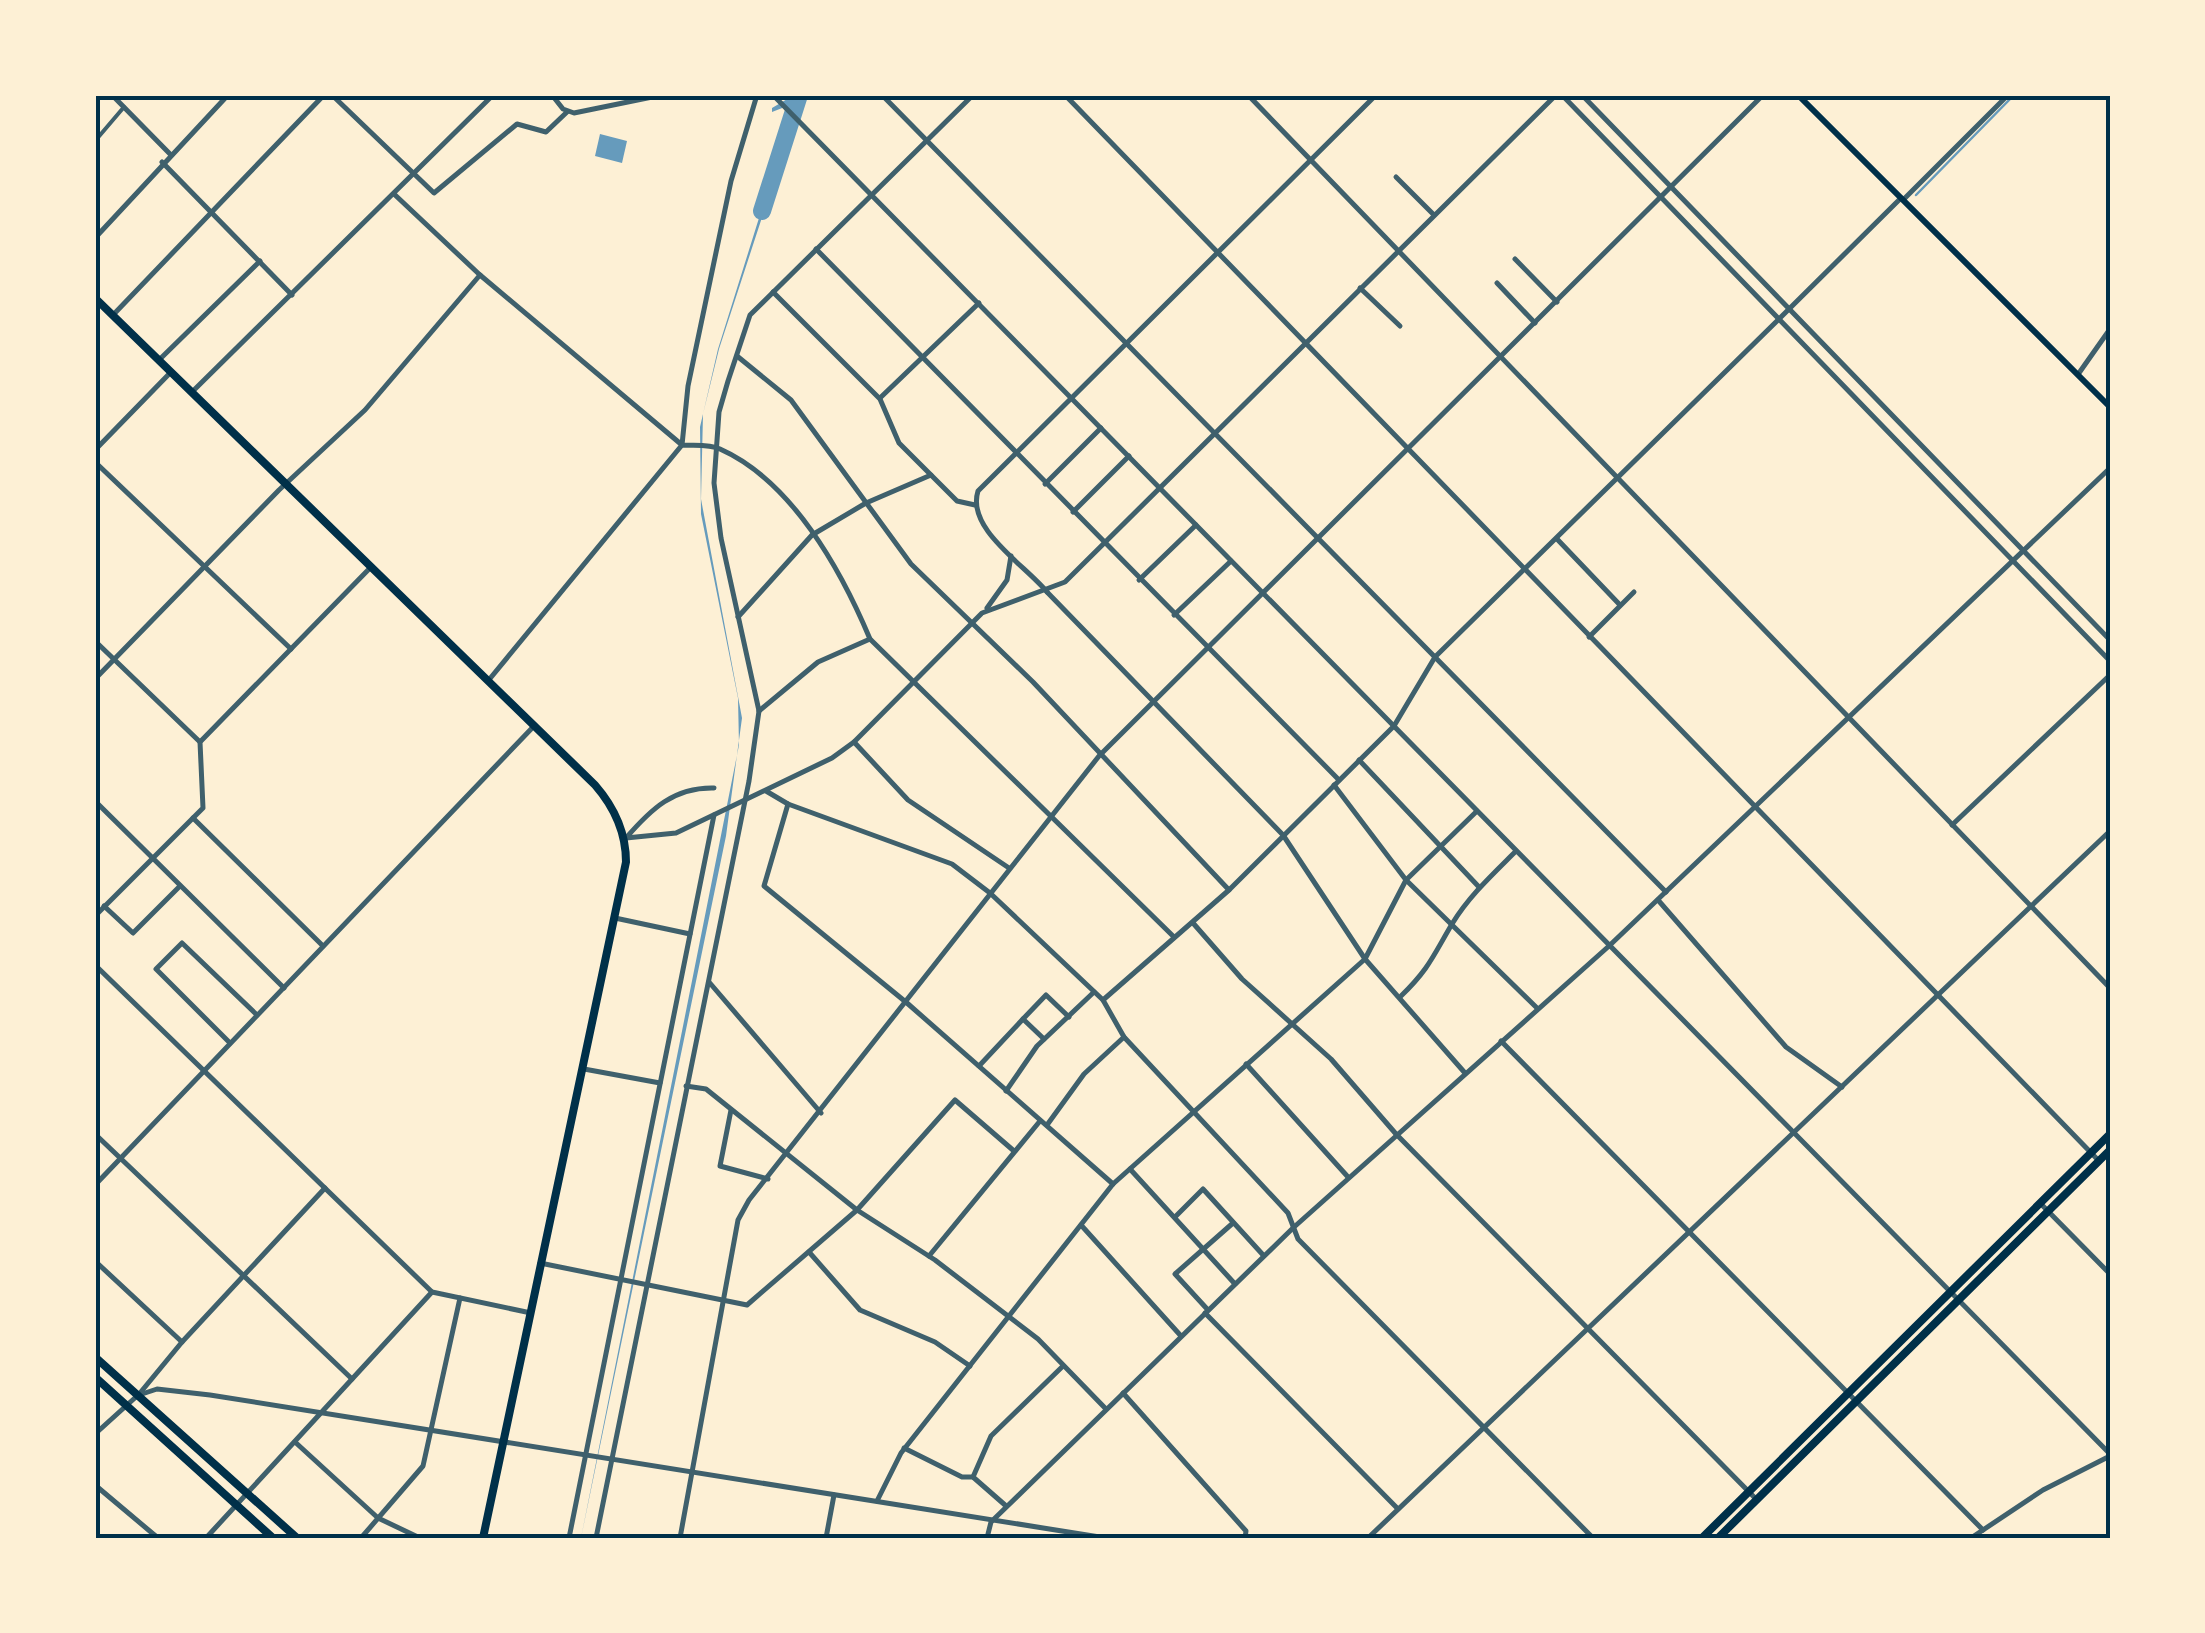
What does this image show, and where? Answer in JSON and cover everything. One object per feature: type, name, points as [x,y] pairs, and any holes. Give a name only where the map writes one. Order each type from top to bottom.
[{"type":"main road","points":[[1798,95],[2110,407]]},
{"type":"main road","points":[[95,298],[604,795],[626,838],[626,862],[483,1538]]},
{"type":"main road","points":[[1702,1538],[2110,1134]]},
{"type":"main road","points":[[1718,1538],[2110,1150]]},
{"type":"main road","points":[[95,1356],[297,1538]]},
{"type":"main road","points":[[95,1377],[272,1538]]},
{"type":"street","points":[[112,95],[170,154]]},
{"type":"street","points":[[118,101],[124,95]]},
{"type":"street","points":[[95,238],[228,95]]},
{"type":"street","points":[[113,315],[324,95]]},
{"type":"street","points":[[332,95],[434,192],[517,124],[546,132],[567,112],[662,95]]},
{"type":"street","points":[[192,392],[493,95]]},
{"type":"street","points":[[552,95],[567,112]]},
{"type":"street","points":[[488,681],[683,445],[688,386],[731,181],[757,95]]},
{"type":"street","points":[[774,95],[2110,1455],[2043,1490],[1971,1538]]},
{"type":"street","points":[[882,95],[1666,892]]},
{"type":"street","points":[[605,1538],[596,1537],[609,1460],[708,980],[758,711],[716,511],[719,412],[750,315],[973,95]]},
{"type":"street","points":[[1066,95],[2098,1161]]},
{"type":"street","points":[[1248,95],[2110,988]]},
{"type":"street","points":[[1376,95],[1070,396],[982,486],[975,505],[982,523],[1283,836],[1364,959],[1465,1073]]},
{"type":"street","points":[[986,610],[1047,592],[1065,582],[1559,95],[1781,317],[2110,661]]},
{"type":"street","points":[[1582,95],[2110,640]]},
{"type":"street","points":[[680,1538],[738,1220],[768,1178],[1099,756],[1763,95]]},
{"type":"street","points":[[1103,1000],[1229,890],[1394,726],[1436,657],[2008,95]]},
{"type":"street","points":[[95,140],[124,107]]},
{"type":"street","points":[[162,162],[292,294]]},
{"type":"street","points":[[1396,176],[1434,216]]},
{"type":"street","points":[[394,194],[480,275],[683,445],[715,447],[772,485],[849,589],[870,639],[1174,937]]},
{"type":"street","points":[[816,249],[1336,783],[1406,880],[1537,1008]]},
{"type":"street","points":[[1516,259],[1557,302]]},
{"type":"street","points":[[159,360],[260,262]]},
{"type":"street","points":[[95,679],[287,483],[365,410],[480,275]]},
{"type":"street","points":[[1497,283],[1535,324]]},
{"type":"street","points":[[1360,288],[1400,326]]},
{"type":"street","points":[[773,292],[880,399],[899,443],[957,501],[975,505]]},
{"type":"street","points":[[880,399],[978,303]]},
{"type":"street","points":[[2079,374],[2110,329]]},
{"type":"street","points":[[736,356],[791,400],[912,564],[1033,682],[1229,890]]},
{"type":"street","points":[[95,450],[171,372]]},
{"type":"street","points":[[1046,484],[1101,428]]},
{"type":"street","points":[[1073,512],[1129,456]]},
{"type":"street","points":[[95,462],[291,649]]},
{"type":"street","points":[[987,1538],[992,1521],[1005,1505],[1264,1256],[1609,946],[2110,468]]},
{"type":"street","points":[[738,617],[812,536],[866,503],[931,476]]},
{"type":"street","points":[[1140,580],[1196,524]]},
{"type":"street","points":[[1556,539],[1620,606]]},
{"type":"street","points":[[626,838],[676,833],[854,742],[986,610],[1007,580],[1010,552]]},
{"type":"street","points":[[1174,615],[1232,561]]},
{"type":"street","points":[[200,742],[371,566]]},
{"type":"street","points":[[1589,637],[1634,592]]},
{"type":"street","points":[[758,711],[818,662],[870,639]]},
{"type":"street","points":[[95,641],[200,742],[203,808],[95,916]]},
{"type":"street","points":[[1952,825],[2110,675]]},
{"type":"street","points":[[95,1185],[534,726]]},
{"type":"street","points":[[854,742],[908,800],[1010,868]]},
{"type":"street","points":[[1359,760],[1479,887]]},
{"type":"street","points":[[626,838],[647,814],[689,787],[714,788]]},
{"type":"street","points":[[766,790],[788,804],[952,864],[990,893],[1103,1000],[1124,1037],[1288,1213],[1298,1239],[1592,1538]]},
{"type":"street","points":[[95,801],[284,988]]},
{"type":"street","points":[[788,804],[764,886],[1113,1184]]},
{"type":"street","points":[[877,1502],[904,1448],[1113,1184],[1364,959],[1406,880],[1476,810]]},
{"type":"street","points":[[569,1538],[716,814]]},
{"type":"street","points":[[193,818],[322,946]]},
{"type":"street","points":[[1368,1538],[2110,831]]},
{"type":"street","points":[[1400,996],[1429,970],[1452,924],[1479,887],[1516,851]]},
{"type":"street","points":[[104,906],[134,933],[180,886]]},
{"type":"street","points":[[1658,900],[1786,1047],[1842,1087]]},
{"type":"street","points":[[614,918],[690,934]]},
{"type":"street","points":[[1193,923],[1242,979],[1294,1021],[1396,1134],[1756,1500]]},
{"type":"street","points":[[230,1043],[156,969],[182,943],[257,1015]]},
{"type":"street","points":[[95,964],[432,1292],[531,1314]]},
{"type":"street","points":[[708,980],[821,1113]]},
{"type":"street","points":[[1006,1091],[1044,1038],[1094,992]]},
{"type":"street","points":[[978,1066],[1046,995],[1069,1016]]},
{"type":"street","points":[[1023,1019],[1044,1038]]},
{"type":"street","points":[[929,1256],[1014,1150],[1124,1037]]},
{"type":"street","points":[[1500,1041],[1983,1530]]},
{"type":"street","points":[[1246,1064],[1348,1177]]},
{"type":"street","points":[[581,1069],[660,1083]]},
{"type":"street","points":[[686,1086],[706,1089],[857,1210],[929,1256],[1009,1316],[1105,1408]]},
{"type":"street","points":[[540,1263],[747,1306],[857,1210],[955,1100],[1014,1150]]},
{"type":"street","points":[[731,1109],[720,1166],[768,1178]]},
{"type":"street","points":[[95,1134],[352,1380]]},
{"type":"street","points":[[1130,1169],[1235,1284]]},
{"type":"street","points":[[139,1395],[242,1274],[324,1188]]},
{"type":"street","points":[[1175,1216],[1203,1189],[1264,1256]]},
{"type":"street","points":[[2040,1204],[2110,1274]]},
{"type":"street","points":[[1233,1222],[1175,1274],[1398,1509]]},
{"type":"street","points":[[1081,1225],[1181,1336]]},
{"type":"street","points":[[809,1252],[860,1310],[935,1342],[970,1366]]},
{"type":"street","points":[[95,1261],[182,1342]]},
{"type":"street","points":[[206,1538],[432,1292]]},
{"type":"street","points":[[361,1538],[423,1466],[460,1298]]},
{"type":"street","points":[[974,1477],[991,1436],[1064,1366]]},
{"type":"street","points":[[95,1434],[125,1404],[156,1389],[1106,1538]]},
{"type":"street","points":[[1122,1392],[1246,1531],[1245,1538]]},
{"type":"street","points":[[295,1442],[378,1518],[420,1538]]},
{"type":"street","points":[[904,1448],[962,1478],[974,1477],[1005,1505]]},
{"type":"street","points":[[95,1485],[158,1538]]},
{"type":"street","points":[[826,1538],[834,1495]]},
{"type":"water","points":[[794,95],[802,95],[719,349],[703,414],[718,349],[795,103],[772,112],[772,108]]},
{"type":"water","points":[[600,134],[627,141],[622,163],[595,156]]},
{"type":"water","points":[[703,414],[701,499],[742,718],[739,741],[738,698],[701,514],[700,427]]},
{"type":"water","points":[[737,755],[726,836],[581,1538]]},
{"type":"waterway","points":[[762,211],[799,95]]},
{"type":"waterway","points":[[1916,195],[2014,95]]}]
